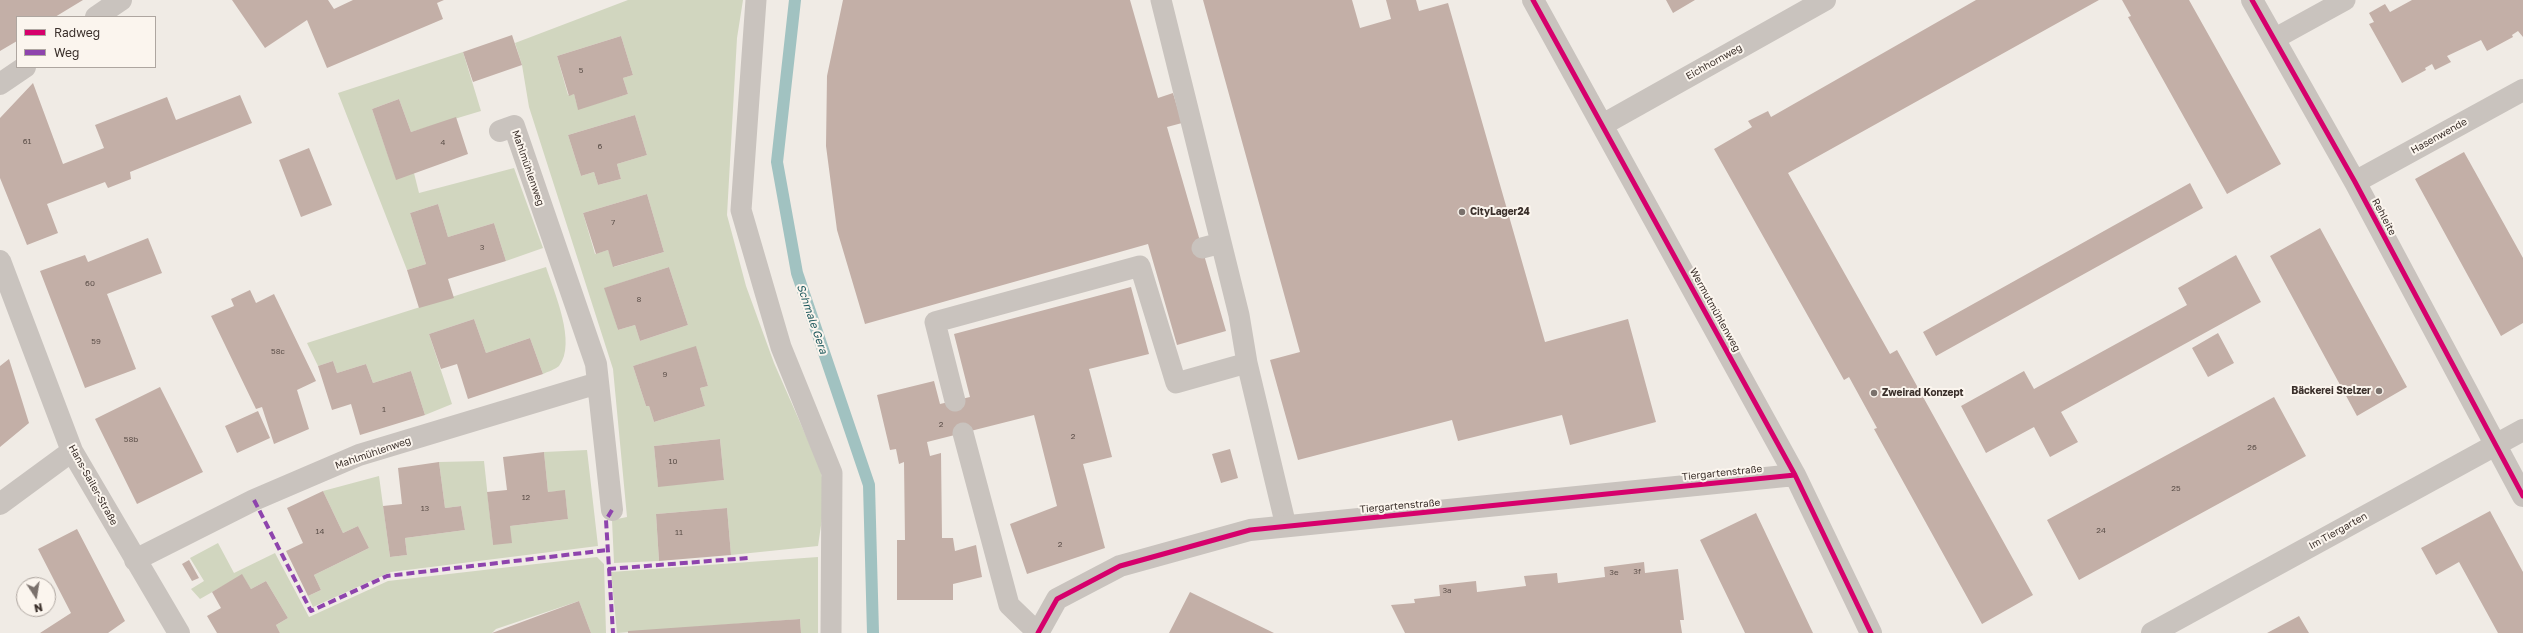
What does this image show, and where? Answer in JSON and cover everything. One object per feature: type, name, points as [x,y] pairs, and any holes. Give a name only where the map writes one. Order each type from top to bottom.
[{"type":"street","points":[[97,16],[121,0]]},
{"type":"street","name":"Wermutmühlenweg","points":[[1533,0],[1604,124],[1795,475],[1872,633]]},
{"type":"street","name":"Eichhornweg","points":[[1604,124],[1825,0]]},
{"type":"street","name":"Rehleite","points":[[2252,0],[2354,182],[2523,496]]},
{"type":"street","points":[[0,84],[24,68]]},
{"type":"street","name":"Hasenwende","points":[[2354,182],[2523,90]]},
{"type":"street","name":"Mahlmühlenweg","points":[[500,131],[514,126],[596,364],[612,510]]},
{"type":"street","name":"Hans-Sailer-Straße","points":[[0,261],[72,451],[179,633]]},
{"type":"street","name":"Mahlmühlenweg","points":[[135,560],[254,500],[359,455],[598,383]]},
{"type":"street","name":"Im Tiergarten","points":[[2152,633],[2523,430]]},
{"type":"street","points":[[0,504],[72,451]]},
{"type":"street","name":"Tiergartenstraße","points":[[1038,633],[1057,599],[1120,566],[1250,530],[1795,475]]},
{"type":"lane","points":[[756,0],[741,210],[781,347],[832,473],[831,633]]},
{"type":"lane","points":[[1161,0],[1211,246],[1239,315],[1247,363],[1286,526]]},
{"type":"lane","points":[[2274,39],[2345,0]]},
{"type":"lane","points":[[955,401],[935,322],[1146,264],[1176,383],[1247,363]]},
{"type":"lane","points":[[963,433],[1010,605],[1038,633]]},
{"type":"green space","points":[[628,0],[743,0],[737,38],[727,215],[746,286],[774,363],[821,470],[825,498],[818,546],[731,555],[727,508],[656,514],[659,561],[614,563],[612,520],[627,517],[613,369],[529,107],[522,65],[515,43]],"holes":[[[621,36],[633,75],[623,78],[628,94],[578,109],[574,94],[568,95],[557,56]],[[635,115],[647,155],[617,164],[621,179],[598,185],[594,172],[581,176],[568,135]],[[647,194],[664,252],[614,267],[608,250],[595,254],[583,213]],[[669,267],[688,325],[640,341],[635,325],[618,330],[605,288]],[[696,347],[708,386],[700,388],[705,406],[654,422],[649,406],[646,406],[633,366]],[[720,439],[724,480],[658,486],[654,446]]]},
{"type":"green space","points":[[463,52],[481,111],[411,132],[399,99],[372,109],[396,179],[414,173],[419,193],[514,168],[543,248],[506,261],[494,223],[448,237],[438,204],[410,213],[426,264],[407,270],[338,93]]},
{"type":"green space","points":[[546,267],[558,303],[565,331],[566,344],[564,356],[559,366],[543,374],[530,338],[486,353],[474,319],[429,334],[452,404],[425,415],[411,371],[373,383],[366,364],[337,373],[333,361],[318,366],[307,343]]},
{"type":"green space","points":[[587,450],[598,546],[391,572],[313,607],[308,596],[321,590],[314,575],[369,548],[358,526],[343,533],[323,491],[379,476],[390,557],[407,555],[405,538],[465,530],[461,506],[445,508],[439,462],[484,461],[493,545],[510,526],[568,519],[565,491],[548,492],[544,452]]},
{"type":"green space","points":[[218,543],[234,573],[275,553],[309,617],[388,581],[597,557],[604,564],[606,633],[591,633],[579,601],[496,629],[492,633],[280,633],[276,625],[288,618],[266,581],[251,589],[242,575],[200,599],[191,589],[204,581],[190,558]]},
{"type":"green space","points":[[818,557],[818,633],[801,633],[800,619],[617,633],[611,572]]},
{"type":"building","points":[[0,0],[83,0],[57,16],[16,16],[16,42],[0,51]]},
{"type":"building","points":[[232,0],[328,0],[334,9],[353,0],[444,0],[437,3],[443,19],[327,68],[307,20],[265,48]]},
{"type":"building","points":[[843,0],[1130,0],[1158,98],[1173,93],[1182,123],[1167,127],[1226,331],[1177,345],[1148,244],[865,324],[837,230],[826,146],[827,76]]},
{"type":"building","points":[[1203,0],[1352,0],[1360,28],[1391,19],[1386,0],[1416,0],[1419,11],[1448,3],[1545,342],[1628,319],[1656,422],[1570,445],[1562,415],[1458,441],[1452,420],[1298,460],[1270,360],[1300,352]]},
{"type":"building","points":[[1666,0],[1695,0],[1673,13]]},
{"type":"building","points":[[1976,0],[2099,0],[1788,173],[1890,354],[1897,350],[2033,595],[1982,624],[1874,429],[1877,428],[1849,377],[1844,380],[1714,149],[1752,127],[1748,121],[1768,111],[1771,117]]},
{"type":"building","points":[[2122,0],[2189,0],[2281,164],[2227,194],[2128,17],[2131,16]]},
{"type":"building","points":[[2412,0],[2523,0],[2523,37],[2518,31],[2512,35],[2513,37],[2487,51],[2481,40],[2447,56],[2451,62],[2435,70],[2432,64],[2425,68],[2426,70],[2402,83],[2369,24],[2374,22],[2369,13],[2385,4],[2390,12]]},
{"type":"building","points":[[512,35],[522,65],[473,82],[463,52]]},
{"type":"building","points":[[621,36],[633,75],[623,78],[628,94],[578,110],[574,94],[569,96],[557,56]]},
{"type":"building","points":[[33,83],[63,164],[104,148],[95,125],[167,97],[176,120],[240,95],[252,123],[130,172],[131,179],[108,188],[105,182],[47,204],[58,233],[27,245],[0,178],[0,118]]},
{"type":"building","points":[[399,99],[411,132],[456,117],[468,154],[396,180],[372,109]]},
{"type":"building","points":[[635,115],[647,155],[617,164],[621,179],[598,185],[594,172],[581,176],[568,135]]},
{"type":"building","points":[[309,148],[332,205],[301,217],[279,160]]},
{"type":"building","points":[[2464,152],[2523,258],[2523,323],[2501,336],[2415,179]]},
{"type":"building","points":[[2190,183],[2203,208],[1936,356],[1923,332]]},
{"type":"building","points":[[647,194],[664,252],[613,267],[608,250],[596,254],[583,213]]},
{"type":"building","points":[[438,204],[448,237],[494,223],[506,261],[448,279],[454,298],[419,308],[407,270],[426,264],[410,213]]},
{"type":"building","points":[[2320,228],[2407,387],[2357,416],[2270,256]]},
{"type":"building","points":[[148,238],[162,273],[107,294],[136,369],[85,388],[40,271],[85,255],[88,262]]},
{"type":"building","points":[[2236,255],[2261,302],[2061,412],[2078,442],[2050,457],[2034,427],[1986,453],[1961,406],[2024,371],[2034,389],[2187,305],[2178,288]]},
{"type":"building","points":[[669,267],[688,325],[640,341],[635,325],[618,330],[604,288]]},
{"type":"building","points":[[1131,287],[1149,354],[1089,369],[1112,457],[1083,464],[1105,548],[1027,574],[1010,524],[1057,506],[1034,415],[927,442],[930,456],[941,453],[942,538],[953,538],[955,551],[976,545],[982,577],[953,584],[953,600],[897,600],[897,540],[905,540],[904,462],[899,464],[896,449],[890,450],[877,395],[934,381],[940,404],[970,397],[954,334]]},
{"type":"building","points":[[250,290],[256,303],[274,294],[316,381],[297,390],[309,429],[274,444],[262,407],[256,409],[211,316],[234,306],[231,299]]},
{"type":"building","points":[[474,319],[486,353],[530,338],[543,374],[468,399],[457,364],[441,369],[429,334]]},
{"type":"building","points":[[2218,333],[2234,363],[2208,377],[2192,348]]},
{"type":"building","points":[[696,346],[708,386],[700,388],[705,406],[654,422],[649,406],[646,406],[633,366]]},
{"type":"building","points":[[9,359],[29,423],[0,447],[0,366]]},
{"type":"building","points":[[333,361],[337,373],[366,364],[373,383],[411,371],[425,415],[360,435],[351,404],[332,410],[318,366]]},
{"type":"building","points":[[160,387],[203,472],[137,504],[95,419]]},
{"type":"building","points":[[2274,397],[2306,456],[2079,580],[2047,520]]},
{"type":"building","points":[[258,411],[270,438],[237,453],[225,426]]},
{"type":"building","points":[[720,439],[724,480],[658,487],[654,446]]},
{"type":"building","points":[[1230,449],[1238,478],[1221,483],[1212,454]]},
{"type":"building","points":[[544,452],[548,492],[565,490],[568,519],[510,526],[512,543],[493,545],[487,492],[507,490],[503,457]]},
{"type":"building","points":[[439,462],[445,508],[461,506],[465,530],[405,538],[407,555],[390,557],[383,506],[402,504],[398,468]]},
{"type":"building","points":[[323,491],[343,533],[358,526],[369,548],[314,575],[321,590],[308,596],[286,551],[303,543],[287,508]]},
{"type":"building","points":[[727,508],[731,555],[659,561],[656,514]]},
{"type":"building","points":[[2490,511],[2523,572],[2523,633],[2498,633],[2459,562],[2436,575],[2421,548]]},
{"type":"building","points":[[1756,513],[1813,633],[1745,633],[1700,540]]},
{"type":"building","points":[[77,529],[125,621],[108,633],[40,633],[71,613],[56,584],[56,577],[52,577],[38,549]]},
{"type":"building","points":[[189,560],[199,578],[192,581],[182,564]]},
{"type":"building","points":[[1644,562],[1645,573],[1678,569],[1684,620],[1680,620],[1682,633],[1405,633],[1391,605],[1415,603],[1414,599],[1440,596],[1439,585],[1476,581],[1477,592],[1526,586],[1524,576],[1557,573],[1558,583],[1605,577],[1604,567]]},
{"type":"building","points":[[242,574],[251,589],[266,581],[288,618],[276,625],[280,633],[217,633],[207,616],[221,608],[212,592]]},
{"type":"building","points":[[1190,592],[1274,633],[1169,633]]},
{"type":"building","points":[[579,601],[591,633],[492,633],[538,616]]},
{"type":"building","points":[[2299,616],[2309,633],[2267,633]]},
{"type":"building","points":[[800,619],[801,633],[628,633],[628,631]]},
{"type":"waterway","name":"Schmale Gera","points":[[795,0],[777,162],[797,273],[869,485],[873,633]]},
{"type":"marked path","points":[[254,500],[311,611],[387,576],[608,550]]},
{"type":"marked path","points":[[612,510],[606,520],[613,633]]},
{"type":"marked path","points":[[608,569],[748,558]]},
{"type":"cycle path","points":[[1533,0],[1795,475],[1871,633]]},
{"type":"cycle path","points":[[2252,0],[2355,182],[2523,496]]},
{"type":"cycle path","points":[[1038,633],[1057,599],[1120,566],[1250,530],[1795,475]]},
{"type":"place","name":"CityLager24","points":[[1462,212]]},
{"type":"place","name":"Bäckerei Stelzer","points":[[2379,391]]},
{"type":"place","name":"Zweirad Konzept","points":[[1874,393]]}]
